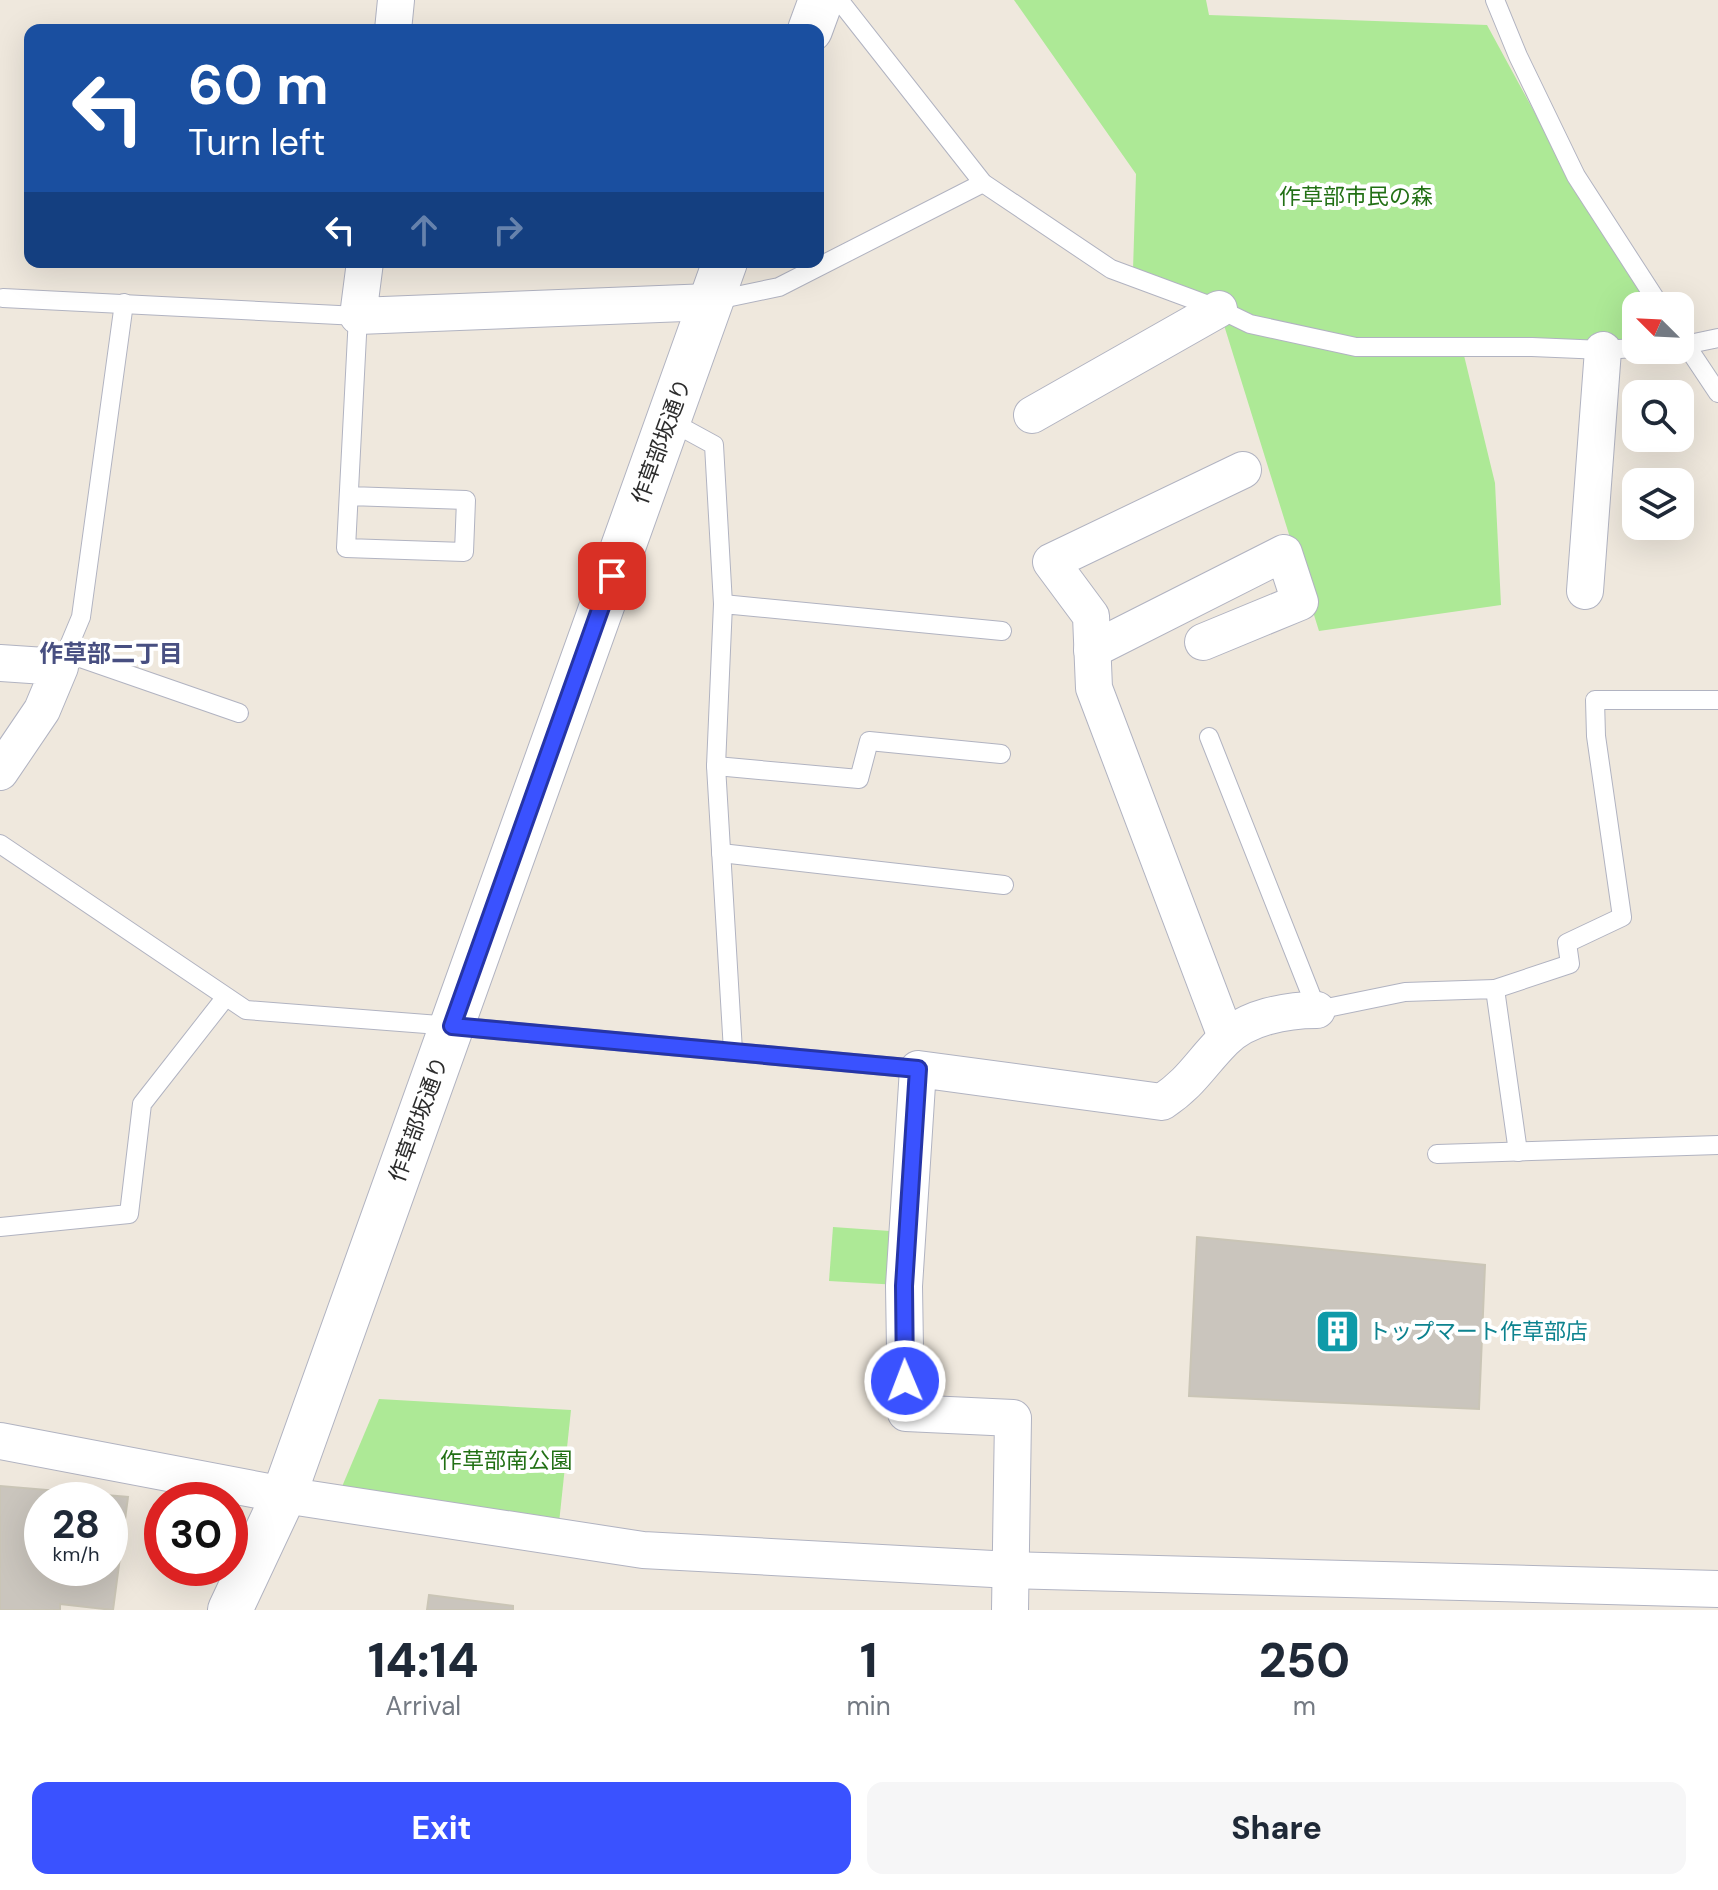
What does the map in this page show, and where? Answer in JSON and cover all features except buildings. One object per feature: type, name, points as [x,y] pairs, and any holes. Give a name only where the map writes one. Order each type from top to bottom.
[{"type":"street","points":[[394,24],[396,0]]},
{"type":"street","points":[[812,24],[821,0]]},
{"type":"street","points":[[364,268],[358,316],[718,282]]},
{"type":"street","name":"作草部坂通り","points":[[230,1610],[284,1495],[718,282]]},
{"type":"street","points":[[1032,415],[1219,309]]},
{"type":"street","points":[[1585,591],[1620,349]]},
{"type":"street","points":[[1226,1037],[1094,688],[1091,616],[1051,562],[1243,470]]},
{"type":"street","points":[[1092,650],[1284,553],[1300,602],[1203,642]]},
{"type":"street","points":[[0,663],[63,660],[42,710],[0,772]]},
{"type":"street","points":[[1010,1610],[1013,1418],[906,1413],[904,1286],[918,1069],[1162,1102],[1185,1087],[1226,1037],[1259,1019],[1296,1010],[1317,1010]]},
{"type":"street","points":[[0,1441],[284,1495],[643,1550],[1011,1570],[1718,1589]]},
{"type":"lane","points":[[839,0],[983,183],[1111,269],[1219,309],[1250,324],[1356,347],[1620,349]]},
{"type":"lane","points":[[1495,0],[1570,165],[1651,292]]},
{"type":"lane","points":[[824,264],[983,183]]},
{"type":"lane","points":[[718,282],[779,287],[816,268]]},
{"type":"lane","points":[[3,298],[358,316],[346,548],[464,552],[466,500],[349,496]]},
{"type":"lane","points":[[124,303],[81,617],[63,660],[239,713]]},
{"type":"lane","points":[[1694,341],[1718,338]]},
{"type":"lane","points":[[1694,359],[1718,393]]},
{"type":"lane","points":[[670,421],[714,445],[723,604],[716,766],[733,1051]]},
{"type":"lane","points":[[723,604],[1002,631]]},
{"type":"lane","points":[[1209,737],[1317,1010],[1405,992],[1495,989],[1570,964],[1567,943],[1622,917],[1596,736],[1595,700],[1718,700]]},
{"type":"lane","points":[[716,766],[859,779],[869,741],[1001,754]]},
{"type":"lane","points":[[0,844],[246,1010],[918,1069]]},
{"type":"lane","points":[[721,853],[1004,885]]},
{"type":"lane","points":[[1495,989],[1518,1152]]},
{"type":"lane","points":[[0,1227],[129,1214],[142,1104],[225,998]]},
{"type":"lane","points":[[1437,1154],[1718,1145]]},
{"type":"green space","name":"作草部市民の森","points":[[1014,0],[1206,0],[1209,15],[1487,25],[1567,172],[1647,292],[1622,292],[1622,342],[1460,339],[1495,483],[1501,605],[1319,631],[1219,309],[1133,270],[1136,174]]},
{"type":"green space","points":[[833,1227],[904,1232],[899,1285],[829,1281]]},
{"type":"green space","name":"作草部南公園","points":[[379,1399],[571,1410],[559,1523],[341,1489]]},
{"type":"place","name":"トップマート作草部店","points":[[1337,1331]]},
{"type":"district","name":"作草部二丁目","points":[[111,654]]},
{"type":"route","points":[[612,576],[452,1026],[918,1069],[904,1286],[905,1381]]}]
